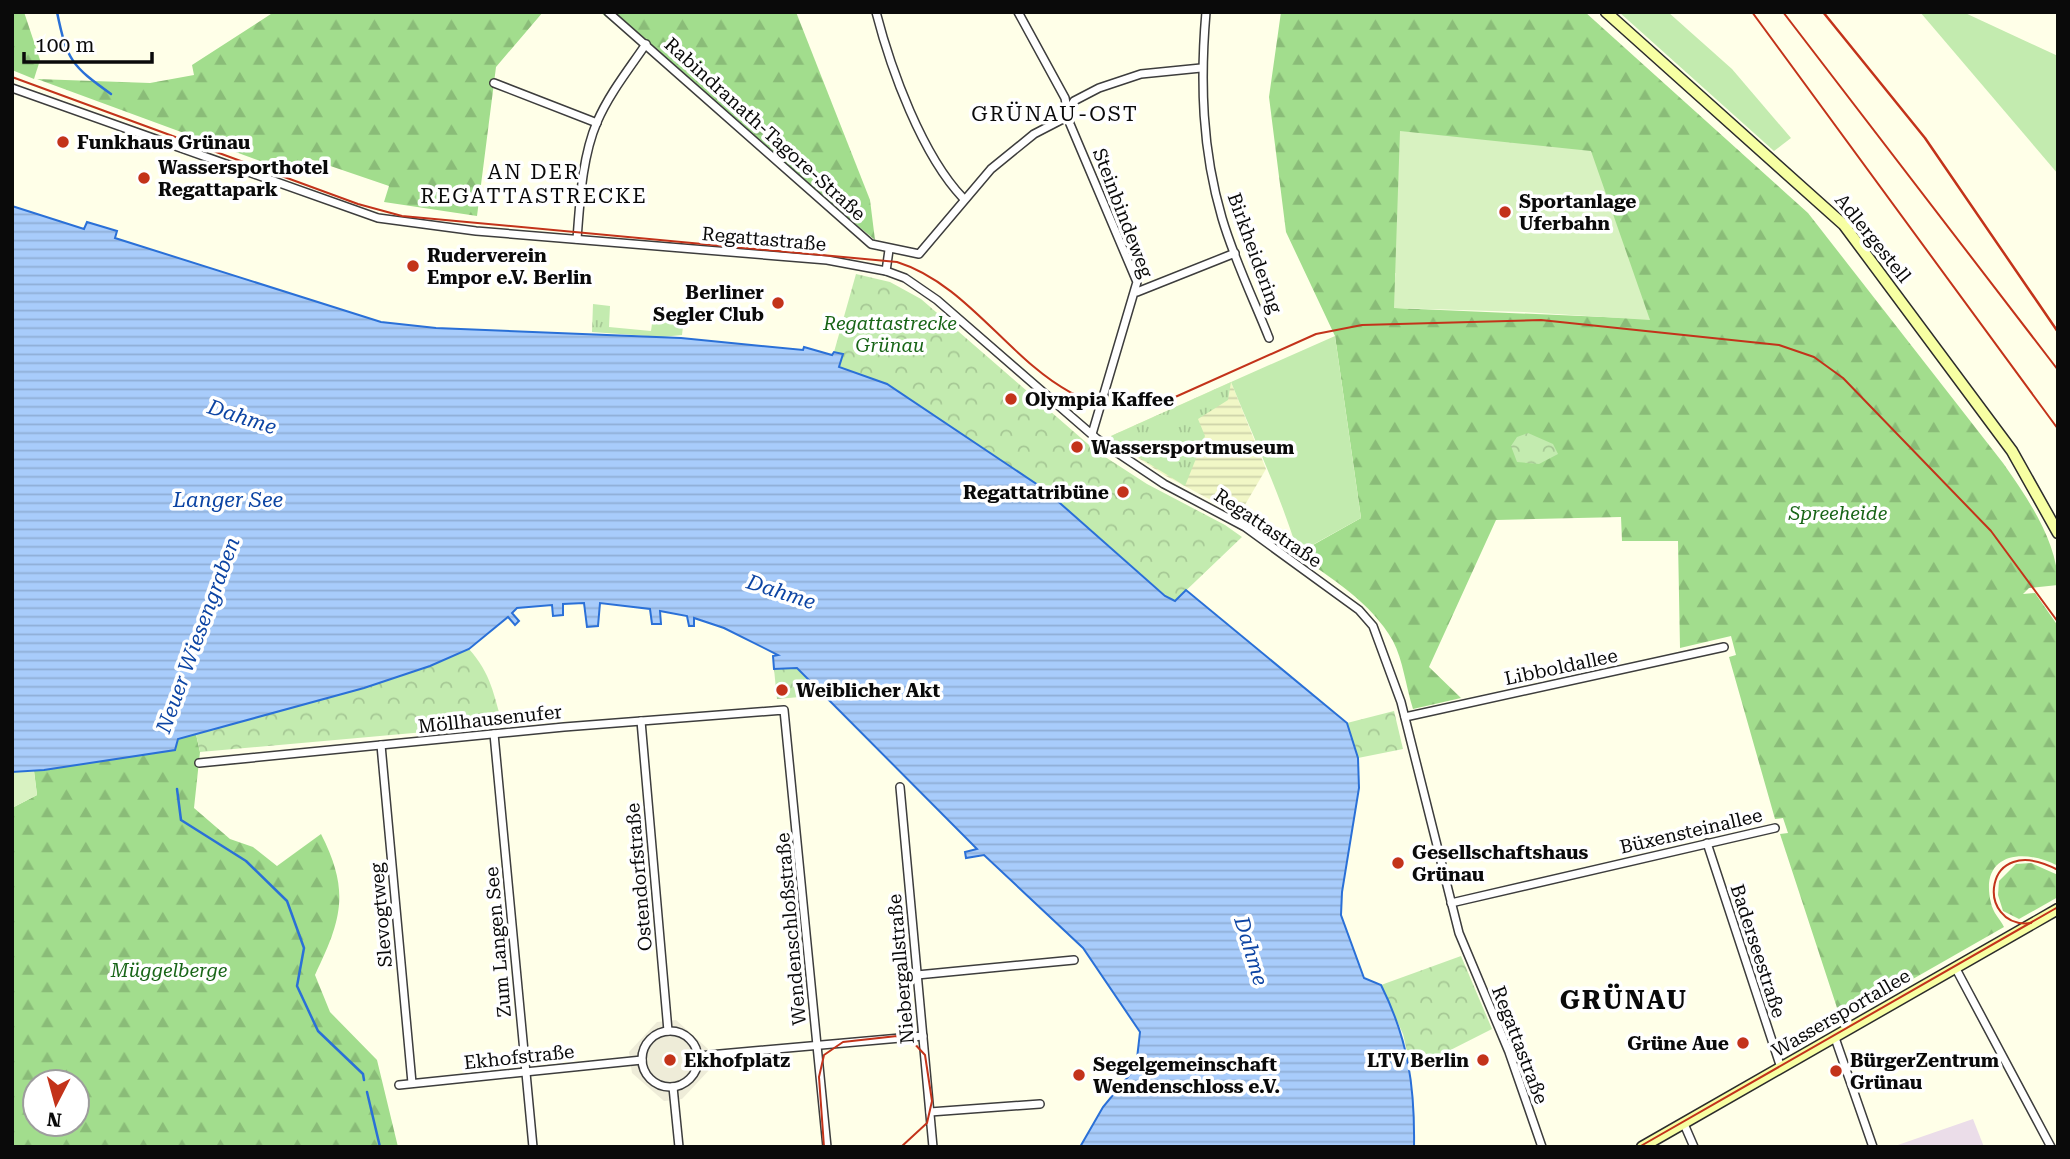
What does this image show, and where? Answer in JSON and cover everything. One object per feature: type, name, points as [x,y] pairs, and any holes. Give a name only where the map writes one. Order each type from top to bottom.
[{"type":"main road","name":"Adlergestell","points":[[1606,12],[1843,225],[2012,452],[2058,533]]},
{"type":"main road","name":"Wassersportallee","points":[[1643,1147],[2058,909]]},
{"type":"street","name":"Rabindranath-Tagore-Straße","points":[[608,12],[871,244],[889,250]]},
{"type":"street","points":[[876,12],[892,68],[921,133],[963,198]]},
{"type":"street","name":"Steinbindeweg","points":[[1017,12],[1065,98],[1137,282],[1137,292],[1092,434]]},
{"type":"street","name":"Birkheidering","points":[[1206,12],[1201,68],[1209,161],[1219,205],[1235,254],[1269,338]]},
{"type":"street","points":[[577,239],[585,167],[597,123],[615,89],[646,44]]},
{"type":"street","points":[[886,271],[889,250],[919,254],[924,251],[963,198],[1016,147],[1063,119],[1074,101],[1118,81],[1156,71],[1201,68]]},
{"type":"street","points":[[494,83],[597,123]]},
{"type":"street","name":"Regattastraße","points":[[12,88],[378,218],[414,225],[827,260],[886,271],[923,289],[1092,434],[1164,484],[1245,527],[1359,610],[1373,626],[1405,717],[1451,903],[1470,962],[1508,1052],[1542,1147]]},
{"type":"street","points":[[1137,292],[1149,290],[1235,254]]},
{"type":"street","name":"Libboldallee","points":[[1405,717],[1724,647]]},
{"type":"street","name":"Möllhausenufer","points":[[199,763],[640,720],[784,710]]},
{"type":"street","name":"Wendenschloßstraße","points":[[784,710],[827,1147]]},
{"type":"street","name":"Ostendorfstraße","points":[[640,720],[668,1031]]},
{"type":"street","name":"Zum Langen See","points":[[494,734],[533,1147]]},
{"type":"street","name":"Slevogtweg","points":[[381,745],[412,1083]]},
{"type":"street","name":"Niebergallstraße","points":[[900,787],[933,1147]]},
{"type":"street","name":"Büxensteinallee","points":[[1451,903],[1775,828]]},
{"type":"street","name":"Baderseestraße","points":[[1707,843],[1781,1068]]},
{"type":"street","points":[[917,975],[1074,960]]},
{"type":"street","points":[[1955,967],[2051,1147]]},
{"type":"street","points":[[668,1031],[685,1035],[696,1048],[698,1056],[694,1073],[689,1080],[673,1087],[664,1086],[649,1077],[642,1060],[646,1044],[652,1037],[668,1031]]},
{"type":"street","points":[[698,1056],[923,1036]]},
{"type":"street","points":[[1835,1038],[1873,1147]]},
{"type":"street","name":"Ekhofstraße","points":[[399,1084],[642,1060]]},
{"type":"street","points":[[673,1087],[679,1147]]},
{"type":"street","points":[[930,1112],[1040,1104]]},
{"type":"street","points":[[1684,1124],[1694,1147]]},
{"type":"shaded area","name":"Ekhofplatz","points":[[676,1020],[708,1049],[711,1068],[682,1099],[664,1101],[632,1073],[629,1052],[657,1022]]},
{"type":"shaded area","points":[[1973,1119],[1984,1147],[1892,1147]]},
{"type":"green space","points":[[12,12],[24,12],[40,60],[34,79],[12,70]]},
{"type":"green space","points":[[274,12],[543,12],[496,67],[477,216],[384,202],[389,186],[304,157],[298,175],[37,79],[150,83],[194,75],[192,65]]},
{"type":"green space","points":[[600,12],[796,12],[870,200],[875,240]]},
{"type":"green space","name":"Spreeheide","points":[[1281,12],[1585,12],[1808,213],[2003,463],[2040,521],[2053,553],[2058,585],[2029,588],[2023,594],[2035,593],[2058,626],[2058,866],[2044,860],[2018,856],[1997,865],[1991,874],[1989,887],[1992,907],[2004,927],[1841,1020],[1780,834],[1788,833],[1783,818],[1775,819],[1729,657],[1736,655],[1731,636],[1680,648],[1678,541],[1622,541],[1621,517],[1496,520],[1429,667],[1461,698],[1413,709],[1399,657],[1384,627],[1350,592],[1297,554],[1361,518],[1335,336],[1286,232],[1269,97]],"holes":[[[1395,273],[1650,319],[1395,308]]]},
{"type":"green space","points":[[1619,12],[1668,12],[1732,69],[1791,138],[1774,151]]},
{"type":"green space","points":[[1920,12],[1963,12],[2058,56],[2058,174]]},
{"type":"green space","name":"Sportanlage Uferbahn","points":[[1400,131],[1591,151],[1650,320],[1394,308]]},
{"type":"green space","name":"Regattastrecke Grünau","points":[[856,274],[890,282],[921,299],[1096,451],[1147,484],[1225,525],[1242,537],[1175,601],[1166,596],[1044,489],[887,384],[839,367],[843,354],[834,352]]},
{"type":"green space","points":[[593,304],[610,306],[609,327],[651,331],[654,309],[684,317],[682,335],[662,337],[592,332]]},
{"type":"green space","points":[[1335,336],[1361,518],[1298,553],[1275,488],[1231,382]]},
{"type":"green space","points":[[1231,382],[1266,469],[1239,515],[1164,475],[1111,440],[1111,436]]},
{"type":"green space","points":[[1231,382],[1228,400],[1198,419],[1205,436],[1185,486],[1111,440],[1111,436]]},
{"type":"green space","points":[[1528,433],[1553,444],[1558,454],[1539,464],[1517,462],[1511,446],[1517,437]]},
{"type":"green space","points":[[469,649],[487,676],[503,725],[200,752],[196,734],[364,688]]},
{"type":"green space","points":[[797,667],[823,695],[777,699],[774,669]]},
{"type":"green space","points":[[1394,711],[1403,749],[1358,758],[1347,723]]},
{"type":"green space","name":"Müggelberge","points":[[196,734],[200,752],[194,808],[230,839],[253,847],[277,866],[321,834],[336,872],[339,905],[331,937],[315,975],[330,1012],[377,1060],[398,1147],[12,1147],[12,808],[37,795],[34,771],[175,750],[177,739]]},
{"type":"green space","points":[[34,771],[37,795],[12,808],[12,772]]},
{"type":"green space","points":[[2031,863],[2058,875],[2058,897],[2019,919],[2003,911],[1998,895],[1999,881],[2016,864]]},
{"type":"green space","points":[[1461,956],[1492,1029],[1411,1070],[1403,1034],[1381,985]]},
{"type":"water","name":"Langer See","points":[[12,206],[84,229],[87,222],[117,231],[115,238],[381,322],[436,328],[681,338],[803,350],[804,347],[832,355],[834,352],[843,354],[839,367],[887,384],[1044,489],[1165,596],[1175,601],[1186,590],[1347,723],[1358,758],[1359,788],[1342,892],[1341,915],[1364,978],[1381,985],[1404,1044],[1411,1083],[1414,1147],[1080,1147],[1103,1107],[1136,1067],[1140,1032],[1083,948],[984,855],[966,858],[965,852],[977,849],[797,668],[774,669],[773,656],[778,655],[724,628],[694,618],[694,626],[689,626],[687,616],[660,611],[661,624],[652,624],[650,609],[600,603],[598,626],[587,627],[584,603],[563,604],[563,615],[553,616],[552,605],[517,608],[512,613],[519,621],[515,625],[508,617],[469,649],[430,666],[364,688],[178,739],[175,750],[44,770],[12,772]]},
{"type":"waterway","points":[[57,12],[64,42],[73,61],[79,69],[111,94]]},
{"type":"waterway","points":[[177,789],[181,820],[246,861],[287,901],[304,948],[297,986],[318,1031],[363,1074],[364,1080]]},
{"type":"waterway","points":[[367,1092],[380,1147]]},
{"type":"tram line","points":[[1752,12],[2058,429]]},
{"type":"tram line","points":[[1783,12],[2058,370]]},
{"type":"tram line","points":[[12,77],[358,204],[402,216],[897,262],[932,278],[964,302],[1052,381],[1084,399],[1121,407],[1164,402],[1316,334],[1362,325],[1541,320],[1779,345],[1814,357],[1843,378],[1991,531],[2058,622]]},
{"type":"tram line","points":[[2031,923],[2013,921],[2001,912],[1995,898],[1995,884],[2001,871],[2013,862],[2032,861],[2058,870]]},
{"type":"tram line","points":[[1639,1147],[2058,907]]},
{"type":"tram line","points":[[824,1147],[819,1077],[824,1055],[843,1042],[897,1036],[911,1040],[925,1055],[932,1101],[927,1123],[901,1147]]},
{"type":"railway","points":[[1823,12],[1925,138],[2058,332]]},
{"type":"place","name":"Funkhaus Grünau","points":[[63,142]]},
{"type":"place","name":"Wassersporthotel Regattapark","points":[[144,178]]},
{"type":"place","name":"Sportanlage Uferbahn","points":[[1505,212]]},
{"type":"place","name":"Ruderverein Empor e.V. Berlin","points":[[413,266]]},
{"type":"place","name":"Berliner Segler Club","points":[[778,303]]},
{"type":"place","name":"Olympia Kaffee","points":[[1011,399]]},
{"type":"place","name":"Wassersportmuseum","points":[[1077,447]]},
{"type":"place","name":"Regattatribüne","points":[[1123,492]]},
{"type":"place","name":"Weiblicher Akt","points":[[782,690]]},
{"type":"place","name":"Gesellschaftshaus Grünau","points":[[1398,863]]},
{"type":"place","name":"Grüne Aue","points":[[1743,1043]]},
{"type":"place","name":"Ekhofplatz","points":[[670,1060]]},
{"type":"place","name":"LTV Berlin","points":[[1483,1060]]},
{"type":"place","name":"BürgerZentrum Grünau","points":[[1836,1071]]},
{"type":"place","name":"Segelgemeinschaft Wendenschloss e.V.","points":[[1079,1075]]},
{"type":"district","name":"GRÜNAU-OST","points":[[1055,114]]},
{"type":"district","name":"AN DER REGATTASTRECKE","points":[[534,184]]},
{"type":"district","name":"GRÜNAU","points":[[1624,1000]]},
{"type":"water label","name":"Dahme","points":[[242,417]]},
{"type":"water label","name":"Dahme","points":[[781,592]]},
{"type":"water label","name":"Neuer Wiesengraben","points":[[198,635]]},
{"type":"water label","name":"Dahme","points":[[1251,951]]}]
